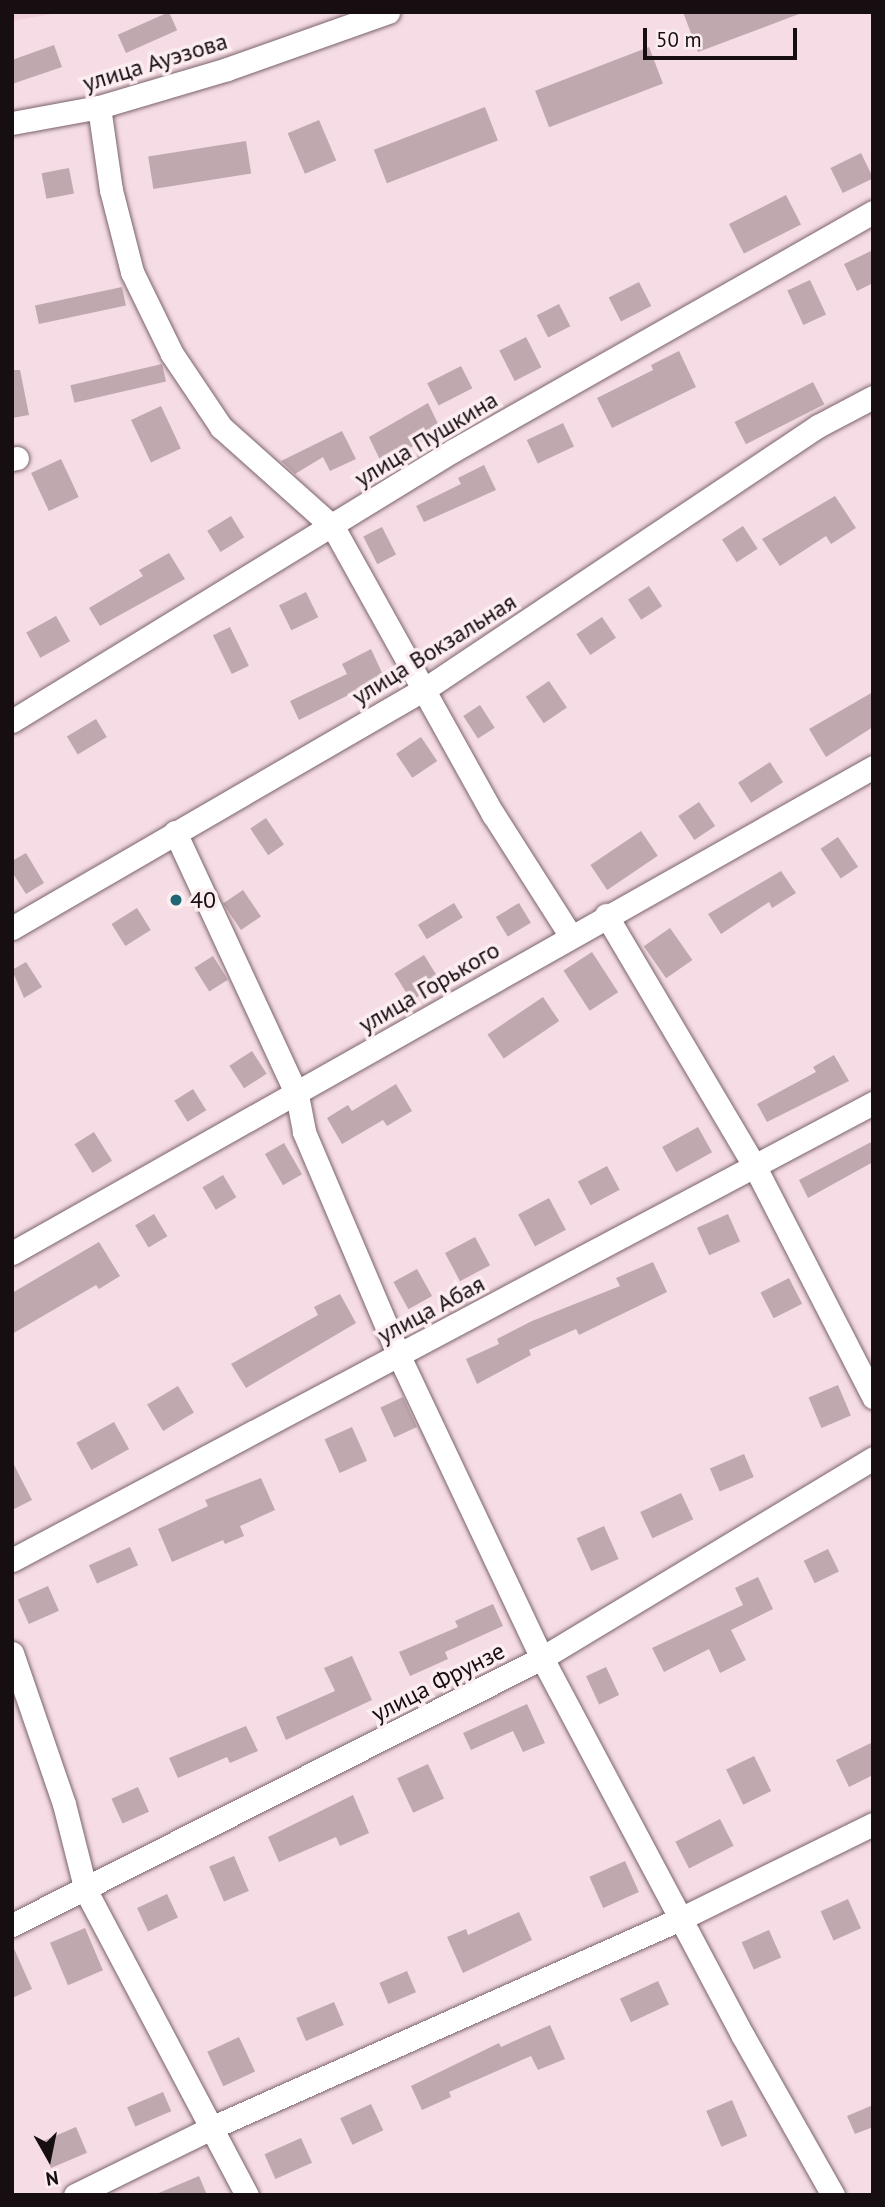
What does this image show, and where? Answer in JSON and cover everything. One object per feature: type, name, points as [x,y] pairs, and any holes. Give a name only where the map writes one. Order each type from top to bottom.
[{"type":"street","name":"улица Ауэзова","points":[[12,123],[99,107],[227,69],[388,12]]},
{"type":"street","points":[[99,107],[111,190],[132,272],[172,354],[221,427],[333,527],[493,814],[570,935]]},
{"type":"street","name":"улица Пушкина","points":[[12,721],[66,684],[333,527],[454,450],[873,212]]},
{"type":"street","name":"улица Вокзальная","points":[[12,928],[425,689],[818,426],[873,397]]},
{"type":"street","name":"улица Горького","points":[[12,1253],[297,1095],[570,935],[873,766]]},
{"type":"street","points":[[175,832],[297,1095],[304,1132],[399,1356],[542,1658],[680,1919],[833,2195]]},
{"type":"street","points":[[606,915],[754,1165],[873,1397]]},
{"type":"street","name":"улица Абая","points":[[12,1560],[873,1103]]},
{"type":"street","name":"улица Фрунзе","points":[[12,1925],[86,1891],[542,1658],[873,1458]]},
{"type":"street","points":[[12,1653],[64,1804],[86,1891],[247,2195]]},
{"type":"street","points":[[75,2195],[211,2128],[680,1919],[873,1824]]},
{"type":"shaded area","points":[[12,12],[64,12],[12,21]]},
{"type":"building","points":[[169,12],[177,30],[126,53],[118,35]]},
{"type":"building","points":[[683,12],[799,12],[799,14],[698,52]]},
{"type":"building","points":[[54,45],[62,67],[12,84],[12,60]]},
{"type":"building","points":[[649,47],[663,83],[549,127],[535,91]]},
{"type":"building","points":[[485,107],[498,141],[387,183],[374,150]]},
{"type":"building","points":[[319,120],[336,161],[305,174],[288,133]]},
{"type":"building","points":[[246,141],[251,174],[153,189],[148,156]]},
{"type":"building","points":[[861,153],[873,178],[843,193],[830,168]]},
{"type":"building","points":[[69,168],[74,194],[46,199],[42,173]]},
{"type":"building","points":[[786,195],[801,224],[744,253],[729,224]]},
{"type":"building","points":[[873,250],[873,283],[857,291],[844,264]]},
{"type":"building","points":[[810,280],[826,314],[803,325],[787,291]]},
{"type":"building","points":[[639,282],[651,306],[621,321],[609,297]]},
{"type":"building","points":[[122,287],[126,306],[39,324],[35,306]]},
{"type":"building","points":[[559,304],[570,326],[548,338],[537,315]]},
{"type":"building","points":[[526,337],[541,367],[515,381],[499,351]]},
{"type":"building","points":[[679,351],[696,387],[612,428],[597,398],[653,370],[651,365]]},
{"type":"building","points":[[162,364],[166,382],[74,403],[70,385]]},
{"type":"building","points":[[461,366],[472,388],[438,406],[427,383]]},
{"type":"building","points":[[12,370],[20,370],[29,415],[12,418]]},
{"type":"building","points":[[813,382],[824,404],[746,444],[735,422]]},
{"type":"building","points":[[428,403],[442,432],[381,462],[369,437]]},
{"type":"building","points":[[161,406],[181,449],[151,463],[131,420]]},
{"type":"building","points":[[563,423],[574,447],[538,463],[527,440]]},
{"type":"building","points":[[342,431],[356,459],[330,471],[323,457],[295,474],[281,461]]},
{"type":"building","points":[[61,459],[79,497],[49,511],[31,473]]},
{"type":"building","points":[[484,465],[496,490],[424,522],[416,506],[461,484],[458,478]]},
{"type":"building","points":[[835,496],[856,528],[831,544],[826,536],[780,566],[762,539]]},
{"type":"building","points":[[231,516],[244,537],[221,552],[207,531]]},
{"type":"building","points":[[743,526],[758,549],[737,562],[722,540]]},
{"type":"building","points":[[382,527],[396,555],[377,564],[363,537]]},
{"type":"building","points":[[169,553],[185,579],[100,626],[89,608],[143,576],[139,570]]},
{"type":"building","points":[[649,586],[662,606],[641,620],[628,600]]},
{"type":"building","points":[[306,592],[318,617],[291,630],[279,605]]},
{"type":"building","points":[[56,616],[70,641],[40,658],[26,632]]},
{"type":"building","points":[[602,617],[616,638],[590,655],[576,634]]},
{"type":"building","points":[[230,627],[249,666],[232,674],[213,635]]},
{"type":"building","points":[[371,649],[384,677],[299,720],[290,701],[347,674],[342,664]]},
{"type":"building","points":[[549,681],[567,708],[544,723],[526,697]]},
{"type":"building","points":[[873,692],[873,727],[826,757],[809,729]]},
{"type":"building","points":[[480,705],[495,728],[478,739],[463,716]]},
{"type":"building","points":[[96,719],[107,737],[78,755],[67,737]]},
{"type":"building","points":[[421,737],[437,761],[412,778],[396,754]]},
{"type":"building","points":[[770,762],[783,782],[751,803],[738,783]]},
{"type":"building","points":[[699,802],[715,826],[694,840],[678,816]]},
{"type":"building","points":[[266,818],[284,845],[268,855],[250,829]]},
{"type":"building","points":[[641,831],[658,856],[607,890],[590,865]]},
{"type":"building","points":[[838,837],[858,867],[841,879],[821,849]]},
{"type":"building","points":[[26,853],[44,883],[26,894],[12,872],[12,861]]},
{"type":"building","points":[[781,871],[796,893],[772,908],[769,902],[721,934],[708,914]]},
{"type":"building","points":[[243,890],[261,917],[241,930],[223,903]]},
{"type":"building","points":[[454,903],[463,918],[427,939],[418,925]]},
{"type":"building","points":[[519,903],[531,923],[508,937],[496,917]]},
{"type":"building","points":[[137,908],[151,930],[125,946],[112,924]]},
{"type":"building","points":[[670,928],[692,960],[666,978],[644,946]]},
{"type":"building","points":[[592,952],[618,992],[590,1011],[563,971]]},
{"type":"building","points":[[424,955],[441,982],[411,1001],[394,974]]},
{"type":"building","points":[[213,956],[228,980],[209,991],[194,968]]},
{"type":"building","points":[[26,962],[42,987],[24,998],[12,970]]},
{"type":"building","points":[[543,997],[559,1021],[504,1059],[487,1034]]},
{"type":"building","points":[[252,1051],[267,1074],[244,1088],[229,1066]]},
{"type":"building","points":[[834,1055],[849,1081],[767,1122],[757,1104],[816,1072],[813,1067]]},
{"type":"building","points":[[396,1084],[412,1111],[387,1126],[383,1120],[342,1144],[327,1118],[348,1105],[352,1111]]},
{"type":"building","points":[[193,1089],[206,1110],[188,1122],[174,1101]]},
{"type":"building","points":[[698,1127],[712,1152],[676,1172],[662,1147]]},
{"type":"building","points":[[94,1132],[112,1161],[93,1173],[74,1144]]},
{"type":"building","points":[[873,1141],[873,1162],[808,1198],[799,1180]]},
{"type":"building","points":[[284,1143],[302,1174],[283,1185],[265,1154]]},
{"type":"building","points":[[607,1166],[620,1190],[591,1205],[578,1181]]},
{"type":"building","points":[[223,1175],[236,1197],[216,1210],[202,1187]]},
{"type":"building","points":[[549,1198],[566,1230],[535,1246],[518,1214]]},
{"type":"building","points":[[154,1214],[167,1236],[149,1248],[135,1225]]},
{"type":"building","points":[[728,1214],[740,1241],[709,1255],[697,1228]]},
{"type":"building","points":[[475,1237],[490,1265],[460,1281],[445,1253]]},
{"type":"building","points":[[99,1242],[120,1276],[99,1289],[96,1285],[12,1334],[12,1293]]},
{"type":"building","points":[[653,1262],[667,1292],[579,1335],[576,1329],[529,1350],[531,1355],[477,1384],[466,1359],[499,1344],[497,1339],[532,1321],[620,1286],[616,1278]]},
{"type":"building","points":[[417,1269],[432,1296],[408,1309],[393,1282]]},
{"type":"building","points":[[789,1278],[802,1304],[774,1318],[760,1293]]},
{"type":"building","points":[[340,1294],[356,1323],[246,1388],[231,1364],[318,1315],[314,1307]]},
{"type":"building","points":[[838,1385],[851,1415],[821,1428],[809,1398]]},
{"type":"building","points":[[178,1386],[194,1413],[163,1431],[147,1405]]},
{"type":"building","points":[[403,1397],[417,1427],[394,1437],[380,1408]]},
{"type":"building","points":[[114,1422],[129,1449],[91,1470],[76,1443]]},
{"type":"building","points":[[352,1427],[367,1461],[340,1473],[325,1439]]},
{"type":"building","points":[[744,1454],[754,1477],[720,1491],[710,1468]]},
{"type":"building","points":[[12,1461],[32,1500],[12,1510]]},
{"type":"building","points":[[261,1478],[275,1510],[240,1526],[244,1536],[225,1544],[223,1540],[172,1562],[158,1529],[208,1506],[205,1500]]},
{"type":"building","points":[[681,1493],[693,1519],[652,1538],[640,1512]]},
{"type":"building","points":[[604,1526],[619,1559],[591,1571],[577,1538]]},
{"type":"building","points":[[130,1547],[138,1565],[97,1584],[89,1565]]},
{"type":"building","points":[[828,1549],[839,1571],[815,1583],[804,1561]]},
{"type":"building","points":[[758,1577],[773,1609],[731,1630],[746,1660],[720,1673],[709,1649],[664,1672],[652,1648],[743,1605],[735,1588]]},
{"type":"building","points":[[48,1586],[59,1611],[29,1624],[18,1599]]},
{"type":"building","points":[[493,1604],[503,1626],[445,1652],[448,1659],[410,1676],[399,1652],[458,1627],[455,1621]]},
{"type":"building","points":[[352,1656],[372,1700],[286,1740],[276,1717],[335,1691],[324,1668]]},
{"type":"building","points":[[606,1667],[619,1695],[599,1704],[586,1676]]},
{"type":"building","points":[[527,1704],[545,1743],[523,1752],[513,1731],[471,1750],[463,1733]]},
{"type":"building","points":[[246,1726],[258,1751],[230,1763],[227,1757],[178,1778],[169,1758]]},
{"type":"building","points":[[873,1742],[873,1775],[849,1787],[836,1760]]},
{"type":"building","points":[[754,1756],[771,1791],[743,1805],[726,1770]]},
{"type":"building","points":[[428,1764],[444,1798],[413,1813],[397,1778]]},
{"type":"building","points":[[138,1787],[149,1812],[122,1823],[112,1799]]},
{"type":"building","points":[[353,1795],[369,1833],[340,1846],[336,1837],[279,1862],[268,1837]]},
{"type":"building","points":[[720,1819],[734,1846],[689,1868],[675,1842]]},
{"type":"building","points":[[234,1856],[249,1891],[224,1902],[209,1867]]},
{"type":"building","points":[[625,1861],[639,1892],[603,1908],[589,1877]]},
{"type":"building","points":[[167,1894],[178,1918],[148,1932],[137,1908]]},
{"type":"building","points":[[848,1899],[861,1928],[834,1940],[821,1911]]},
{"type":"building","points":[[519,1912],[532,1940],[463,1973],[447,1937],[466,1929],[468,1935]]},
{"type":"building","points":[[85,1928],[103,1970],[68,1985],[50,1943]]},
{"type":"building","points":[[769,1930],[781,1957],[754,1970],[742,1942]]},
{"type":"building","points":[[12,1944],[32,1989],[12,1998]]},
{"type":"building","points":[[407,1971],[416,1992],[388,2004],[379,1983]]},
{"type":"building","points":[[658,1981],[669,2005],[631,2022],[620,1999]]},
{"type":"building","points":[[334,2002],[344,2025],[306,2041],[296,2018]]},
{"type":"building","points":[[550,2025],[565,2059],[538,2070],[531,2056],[449,2092],[451,2097],[422,2110],[411,2086],[499,2043],[501,2047]]},
{"type":"building","points":[[239,2037],[255,2071],[223,2086],[207,2052]]},
{"type":"building","points":[[163,2092],[171,2111],[135,2127],[127,2107]]},
{"type":"building","points":[[732,2100],[747,2136],[721,2147],[706,2111]]},
{"type":"building","points":[[371,2104],[383,2130],[352,2145],[340,2118]]},
{"type":"building","points":[[873,2105],[873,2127],[855,2134],[847,2116]]},
{"type":"building","points":[[76,2127],[87,2153],[51,2168],[40,2142]]},
{"type":"building","points":[[301,2138],[312,2163],[275,2179],[264,2154]]},
{"type":"building","points":[[199,2176],[207,2195],[154,2195]]},
{"type":"place","name":"40","points":[[176,900]]}]
